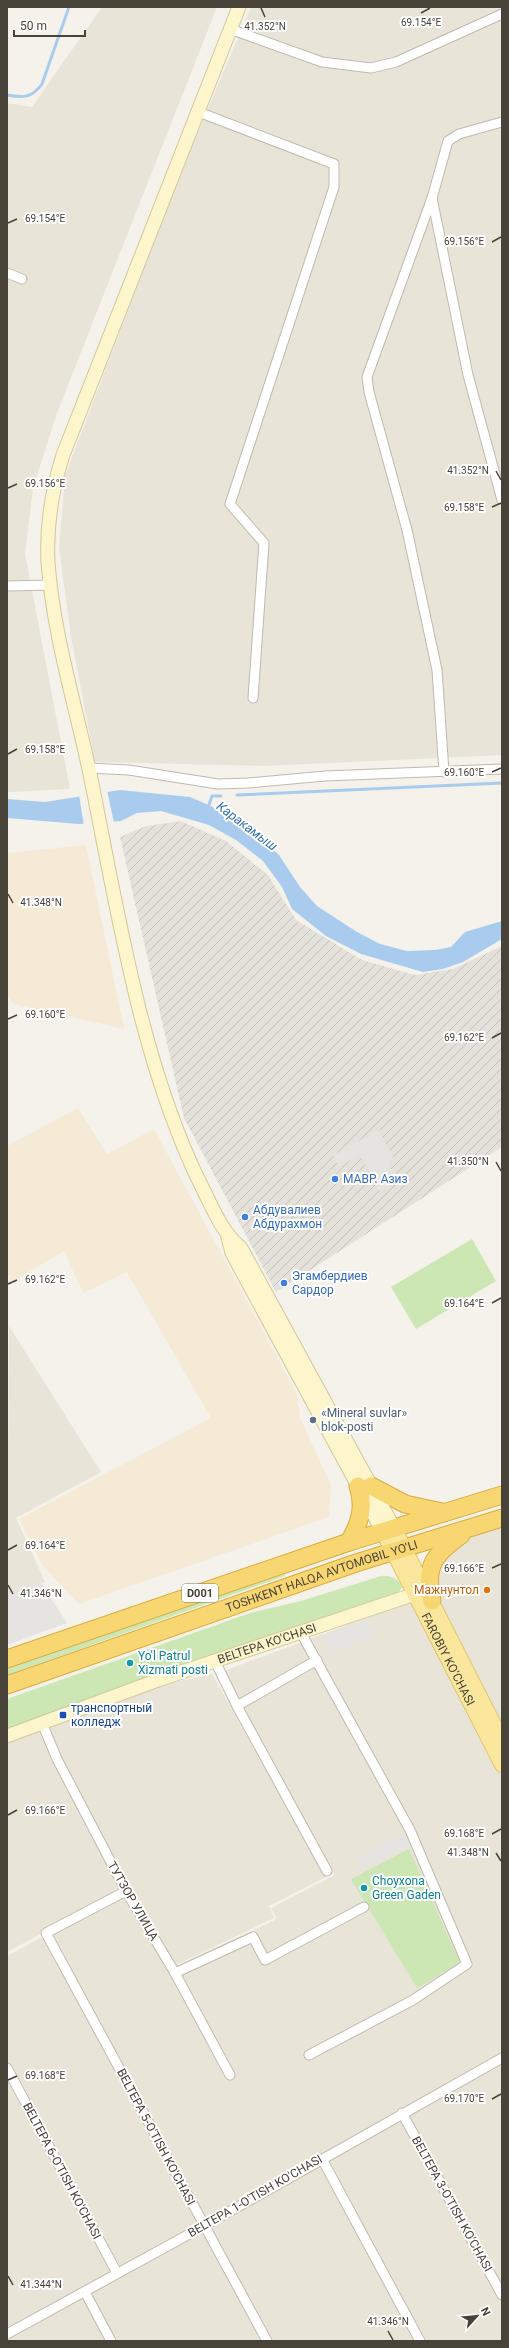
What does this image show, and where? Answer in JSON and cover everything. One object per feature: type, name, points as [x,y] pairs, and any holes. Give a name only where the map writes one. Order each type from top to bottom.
[{"type":"highway","points":[[349,1542],[362,1512],[362,1499],[365,1486],[405,1504],[446,1512]]},
{"type":"highway","name":"TOSHKENT HALQA AVTOMOBIL YO'LI","points":[[7,1660],[349,1542],[502,1494]]},
{"type":"highway","name":"TOSHKENT HALQA AVTOMOBIL YO'LI","points":[[7,1685],[399,1550],[502,1518]]},
{"type":"highway","points":[[432,1601],[428,1574],[433,1562],[446,1547],[470,1528]]},
{"type":"main road","points":[[239,7],[196,111],[58,468],[48,522],[50,585],[64,666],[92,785],[102,837],[146,1030],[167,1102],[195,1173],[228,1237],[241,1248],[389,1530]]},
{"type":"main road","name":"FAROBIY KO'CHASI","points":[[389,1530],[399,1550],[432,1601],[502,1740]]},
{"type":"main road","name":"FAROBIY KO'CHASI","points":[[399,1550],[415,1594],[502,1765]]},
{"type":"main road","name":"BELTEPA KO'CHASI","points":[[7,1736],[215,1661],[415,1594]]},
{"type":"street","points":[[230,29],[322,62],[370,68],[396,62],[502,14]]},
{"type":"street","points":[[196,111],[334,164],[334,186],[230,504],[264,543],[253,698]]},
{"type":"street","points":[[444,772],[437,670],[407,530],[369,392],[367,377],[432,198],[448,141],[459,134],[502,122]]},
{"type":"street","points":[[432,198],[468,375],[502,500]]},
{"type":"street","points":[[7,273],[22,279]]},
{"type":"street","points":[[7,586],[50,585]]},
{"type":"street","points":[[88,768],[129,770],[218,784],[248,783],[325,776],[502,769]]},
{"type":"street","points":[[301,1633],[318,1660],[410,1830],[467,1964],[413,2000],[309,2055]]},
{"type":"street","points":[[237,1706],[318,1660]]},
{"type":"street","points":[[215,1661],[237,1706],[327,1871]]},
{"type":"street","name":"ТУТЗОР УЛИЦА","points":[[42,1723],[57,1759],[126,1891],[175,1973],[230,2075]]},
{"type":"street","name":"BELTEPA 5-O'TISH KO'CHASI","points":[[126,1891],[46,1933],[267,2341]]},
{"type":"street","points":[[175,1973],[253,1937],[265,1960],[364,1907]]},
{"type":"street","name":"BELTEPA 1-O'TISH KO'CHASI","points":[[7,2334],[204,2226],[502,2058]]},
{"type":"street","name":"BELTEPA 6-O'TISH KO'CHASI","points":[[7,2068],[117,2273]]},
{"type":"street","name":"BELTEPA 3-O'TISH KO'CHASI","points":[[402,2114],[502,2295]]},
{"type":"street","points":[[322,2159],[420,2341]]},
{"type":"street","points":[[85,2292],[111,2341]]},
{"type":"shaded area","points":[[102,7],[217,7],[57,413],[33,488],[25,554],[70,789],[7,792],[7,103],[32,107]]},
{"type":"shaded area","points":[[251,7],[502,7],[502,755],[263,766],[95,762],[71,637],[59,547],[65,476],[174,189]]},
{"type":"shaded area","points":[[181,821],[226,841],[268,875],[296,920],[362,960],[415,975],[453,969],[502,946],[502,1147],[276,1292],[184,1118],[120,837],[146,826]]},
{"type":"shaded area","points":[[86,845],[124,1029],[13,1004],[7,994],[7,853]]},
{"type":"shaded area","points":[[78,1108],[107,1154],[154,1129],[297,1394],[300,1418],[331,1485],[329,1517],[79,1604],[43,1566],[19,1519],[211,1418],[127,1272],[83,1293],[64,1251],[12,1282],[7,1274],[7,1146]]},
{"type":"shaded area","points":[[379,1130],[394,1159],[388,1163],[398,1182],[380,1192],[360,1155],[339,1166],[333,1155]]},
{"type":"shaded area","points":[[9,1326],[101,1472],[16,1518],[45,1582],[7,1598]]},
{"type":"shaded area","points":[[502,1518],[502,1732],[447,1625],[432,1579],[446,1552],[492,1521]]},
{"type":"shaded area","points":[[40,1581],[67,1623],[7,1645],[7,1595]]},
{"type":"shaded area","points":[[412,1601],[502,1776],[502,2341],[7,2341],[7,1956],[131,1890],[174,1967],[277,1919],[271,1908],[335,1875],[221,1672]]},
{"type":"shaded area","points":[[367,1620],[373,1637],[330,1652],[324,1636]]},
{"type":"shaded area","points":[[212,1674],[326,1877],[269,1906],[274,1918],[174,1966],[131,1886],[7,1952],[7,1742],[158,1686]]},
{"type":"shaded area","points":[[410,1830],[416,1843],[362,1870],[355,1858]]},
{"type":"green space","points":[[472,1239],[496,1281],[416,1329],[391,1287]]},
{"type":"green space","points":[[379,1542],[285,1574],[285,1573]]},
{"type":"green space","points":[[285,1574],[285,1576],[7,1675],[7,1669],[36,1658]]},
{"type":"green space","points":[[381,1576],[388,1576],[398,1581],[402,1587],[397,1595],[201,1659],[7,1729],[7,1699],[250,1613],[301,1601]]},
{"type":"green space","name":"Choyxona Green Gaden","points":[[409,1849],[460,1963],[417,1988],[351,1879]]},
{"type":"water","points":[[120,790],[190,797],[211,806],[238,824],[256,833],[279,855],[300,887],[317,906],[357,932],[380,944],[407,951],[435,950],[451,947],[465,932],[502,921],[502,939],[463,962],[443,969],[423,972],[361,954],[326,936],[292,909],[282,887],[263,861],[236,840],[209,825],[161,811],[137,813],[121,821],[79,824],[7,818],[7,799],[45,802]]},
{"type":"pier","points":[[107,790],[114,823],[84,826],[79,795]]},
{"type":"waterway","points":[[7,95],[18,97],[27,96],[35,92],[42,84],[69,7]]},
{"type":"waterway","points":[[237,795],[502,783]]},
{"type":"waterway","name":"Каракамыш","points":[[208,808],[212,796],[221,796]]},
{"type":"place","name":"МАВР. Азиз","points":[[335,1179]]},
{"type":"place","name":"Абдувалиев Абдурахмон","points":[[245,1217]]},
{"type":"place","name":"Эгамбердиев Сардор","points":[[284,1283]]},
{"type":"place","name":"«Mineral suvlar» blok-posti","points":[[313,1420]]},
{"type":"place","name":"Мажнунтол","points":[[487,1590]]},
{"type":"place","name":"Yo'l Patrul Xizmati posti","points":[[130,1663]]},
{"type":"place","name":"транспортный колледж","points":[[63,1715]]},
{"type":"place","name":"Choyxona Green Gaden","points":[[364,1888]]}]
